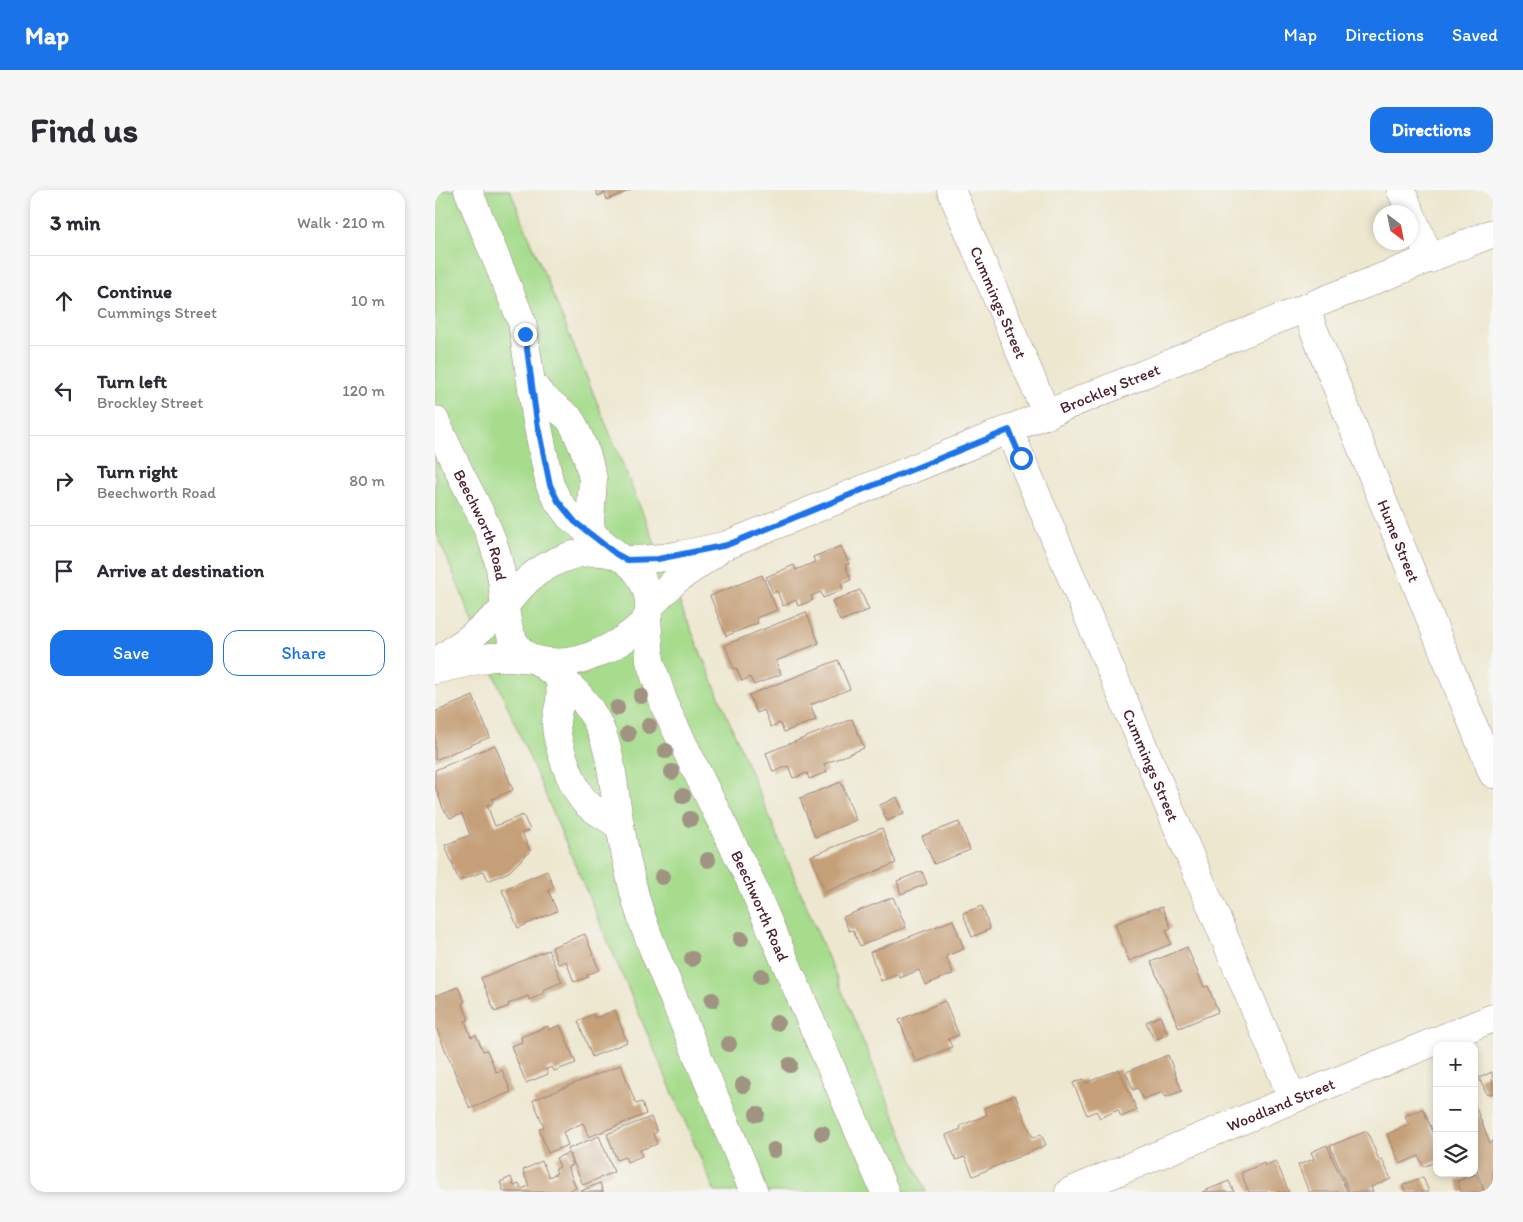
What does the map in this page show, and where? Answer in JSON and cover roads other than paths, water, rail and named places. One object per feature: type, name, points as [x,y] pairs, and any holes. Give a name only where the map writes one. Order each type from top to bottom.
[{"type":"main road","name":"Cummings Street","points":[[951,190],[1047,415]]},
{"type":"main road","points":[[1401,190],[1430,259]]},
{"type":"main road","points":[[435,670],[491,657],[511,657],[565,663],[589,657],[605,650],[636,630],[648,612],[647,591],[635,569],[569,516],[558,501],[550,485],[537,422],[522,322],[467,191]]},
{"type":"main road","name":"Brockley Street","points":[[621,557],[658,559],[727,545],[1493,233]]},
{"type":"main road","name":"Hume Street","points":[[1305,308],[1493,774]]},
{"type":"main road","points":[[532,384],[544,398],[569,418],[587,456],[593,479],[590,522],[592,536]]},
{"type":"main road","name":"Beechworth Road","points":[[435,420],[492,541],[499,565],[505,607]]},
{"type":"main road","name":"Cummings Street","points":[[1009,430],[1293,1099]]},
{"type":"main road","name":"Brockley Street","points":[[648,612],[676,580],[727,545]]},
{"type":"main road","points":[[435,663],[467,640],[505,607],[535,574],[559,560],[587,552],[601,552],[621,557]]},
{"type":"main road","points":[[505,607],[509,632],[513,641],[521,651],[560,678],[579,694],[601,729],[610,762],[620,826],[635,896],[650,941],[754,1192]]},
{"type":"main road","name":"Beechworth Road","points":[[648,612],[650,662],[666,709],[749,878],[885,1192]]},
{"type":"main road","points":[[560,678],[560,698],[556,728],[565,763],[586,802],[620,826]]},
{"type":"main road","name":"Woodland Street","points":[[1069,1192],[1493,1018]]}]
